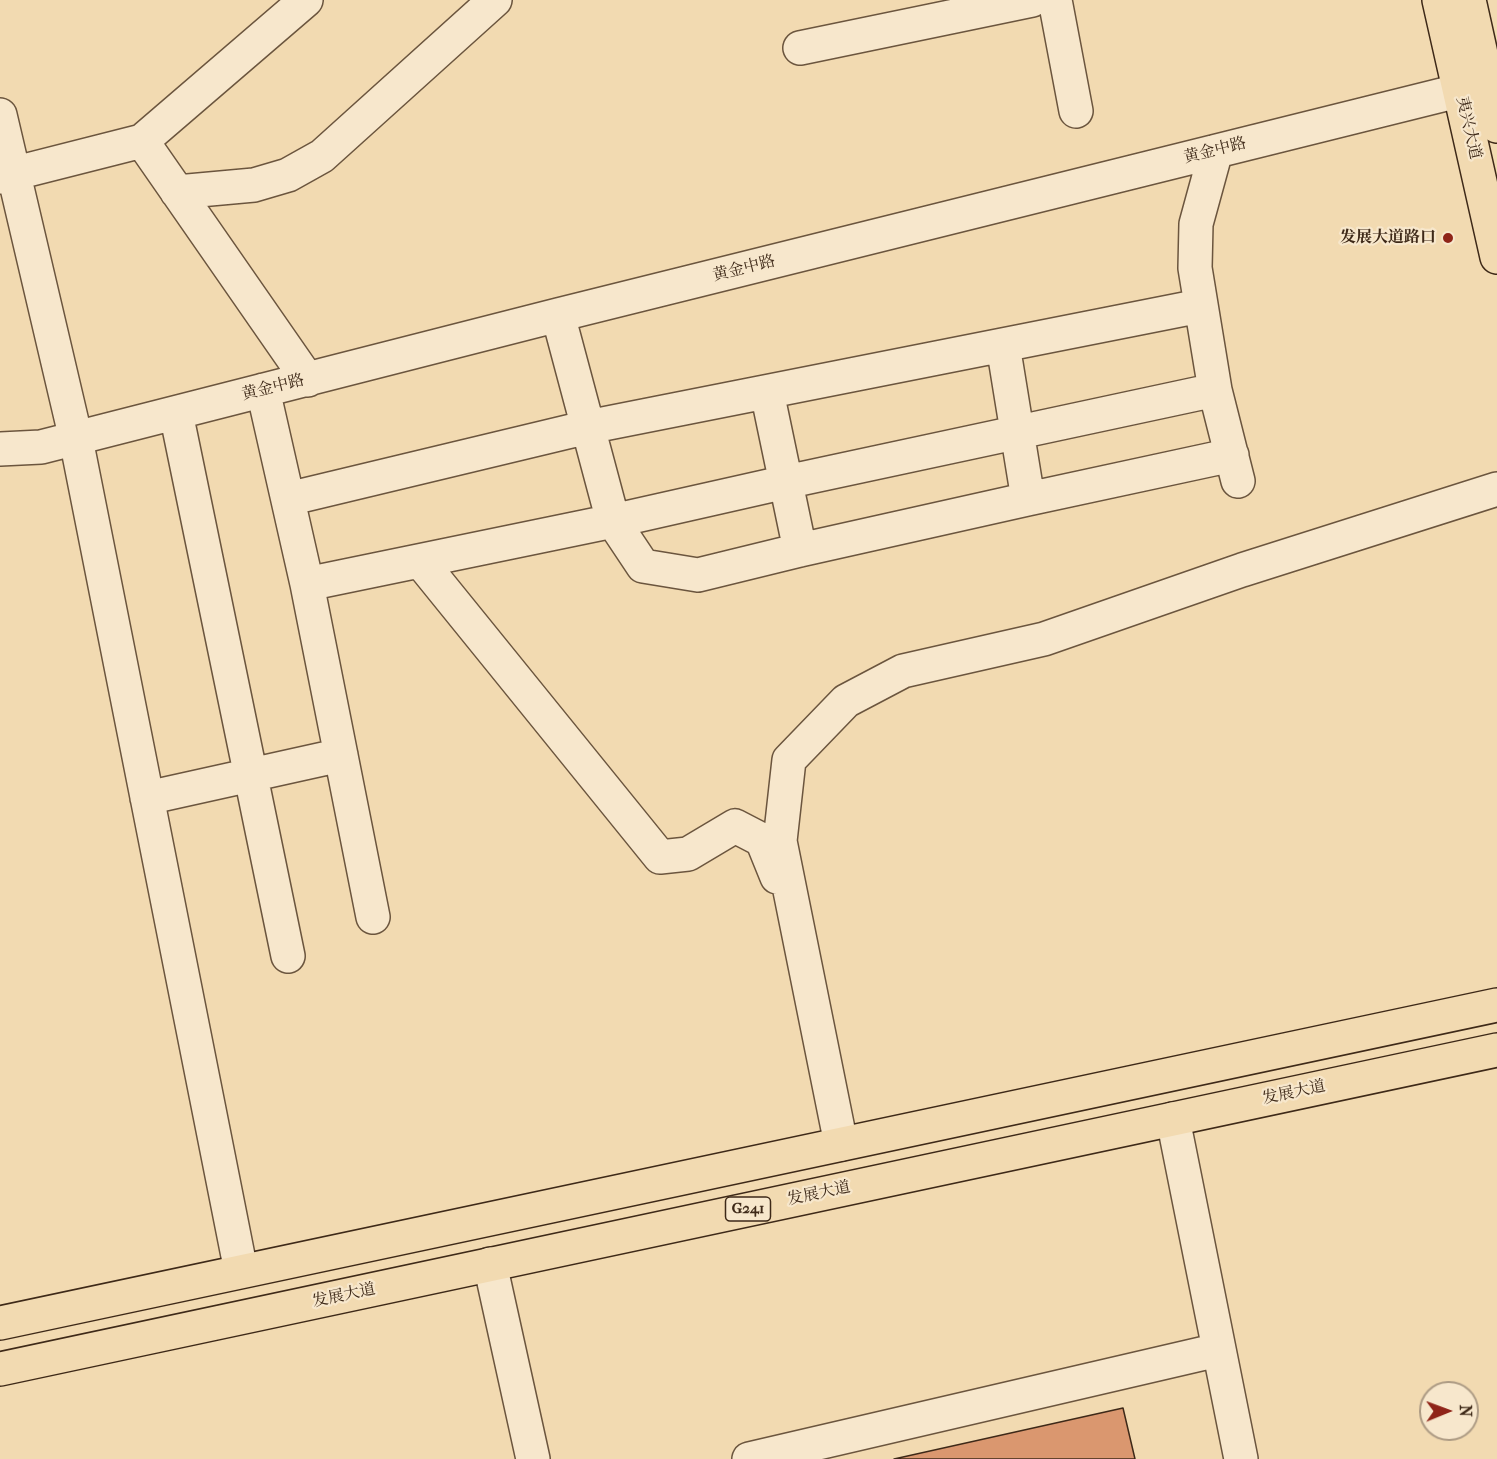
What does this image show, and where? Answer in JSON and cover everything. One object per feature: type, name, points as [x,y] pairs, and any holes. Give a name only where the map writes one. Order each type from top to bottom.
[{"type":"main road","name":"夷兴大道","points":[[1439,0],[1473,86],[1497,126]]},
{"type":"main road","name":"夷兴大道","points":[[1469,0],[1473,86],[1497,257]]},
{"type":"main road","points":[[1440,1017],[1497,990]]},
{"type":"main road","points":[[0,1323],[1497,1005]]},
{"type":"main road","name":"发展大道","points":[[0,1369],[1497,1050]]},
{"type":"main road","points":[[1444,1061],[1497,1067]]},
{"type":"street","points":[[7,176],[142,141],[306,0]]},
{"type":"street","points":[[177,192],[254,185],[288,175],[322,156],[495,0]]},
{"type":"street","points":[[800,48],[1032,0]]},
{"type":"street","points":[[1055,0],[1077,111]]},
{"type":"street","name":"黄金中路","points":[[0,449],[41,447],[76,439],[558,315],[1473,86]]},
{"type":"street","points":[[0,115],[7,176],[76,439],[242,1271]]},
{"type":"street","points":[[142,141],[308,380]]},
{"type":"street","points":[[558,315],[613,521],[643,566],[698,575],[1028,499],[1235,468],[1215,390],[1195,268],[1197,224],[1216,151]]},
{"type":"street","points":[[288,499],[588,427],[1200,306]]},
{"type":"street","points":[[1003,345],[1028,499]]},
{"type":"street","points":[[263,390],[307,584],[373,917]]},
{"type":"street","points":[[307,584],[422,562],[1215,390]]},
{"type":"street","points":[[767,392],[800,550]]},
{"type":"street","points":[[176,413],[249,776],[288,956]]},
{"type":"street","points":[[841,1144],[780,841],[789,760],[846,700],[903,671],[1044,639],[1242,570],[1497,489]]},
{"type":"street","points":[[422,562],[660,857],[688,854],[735,826],[762,840],[769,861],[794,911]]},
{"type":"street","points":[[147,798],[341,755]]},
{"type":"street","points":[[1173,1119],[1241,1459]]},
{"type":"street","points":[[490,1264],[533,1459]]},
{"type":"street","points":[[749,1459],[1218,1350]]},
{"type":"building","points":[[1123,1408],[1135,1459],[894,1459]]},
{"type":"place","name":"发展大道路口","points":[[1448,238]]}]
